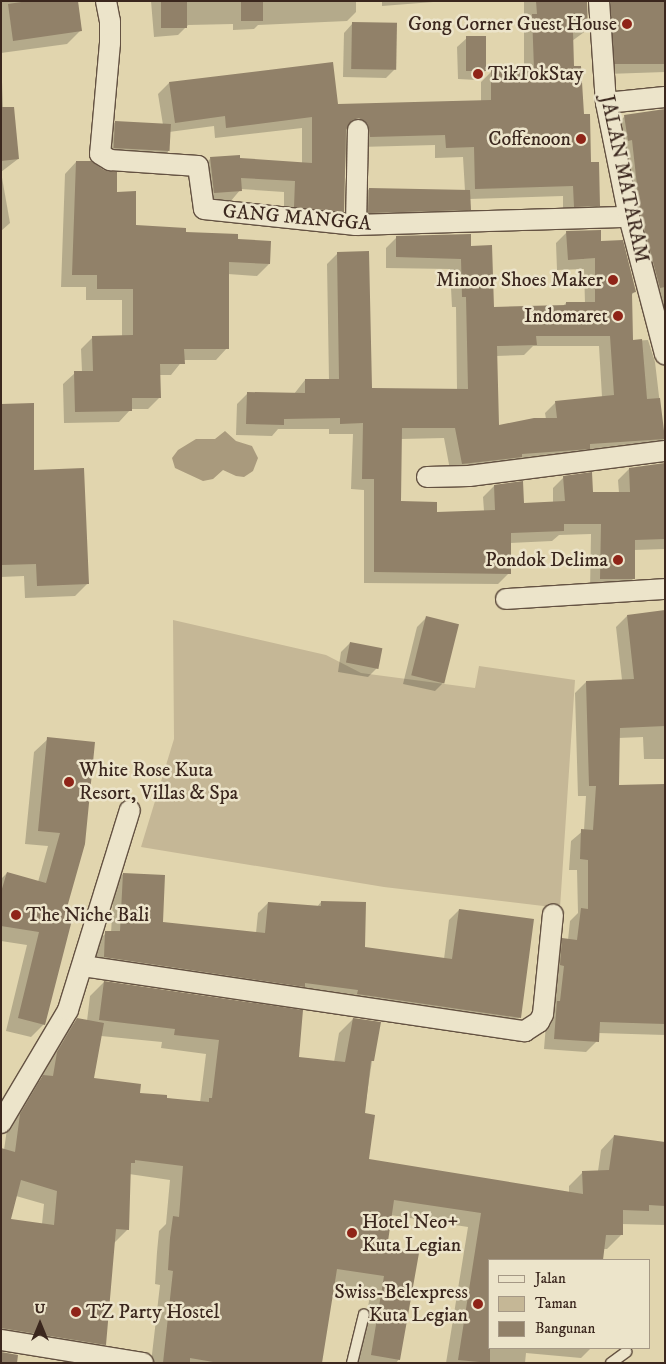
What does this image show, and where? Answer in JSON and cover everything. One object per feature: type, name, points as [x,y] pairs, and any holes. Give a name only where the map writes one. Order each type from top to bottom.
[{"type":"street","name":"GANG MANGGA","points":[[106,1],[110,21],[100,154],[104,158],[198,166],[204,210],[356,225],[629,217]]},
{"type":"street","name":"JALAN MATARAM","points":[[599,1],[606,103],[629,217],[657,296],[665,354]]},
{"type":"street","points":[[606,103],[665,97]]},
{"type":"street","points":[[356,225],[358,130]]},
{"type":"street","points":[[427,477],[477,475],[665,451]]},
{"type":"street","points":[[506,599],[665,589]]},
{"type":"street","points":[[1,1122],[68,1010],[130,810]]},
{"type":"street","points":[[83,966],[525,1031],[539,1022],[543,1014],[553,914]]},
{"type":"street","points":[[1,1340],[143,1363]]},
{"type":"lane","points":[[352,1363],[364,1314]]},
{"type":"lane","points":[[611,1363],[626,1352]]},
{"type":"green space","points":[[173,620],[326,655],[361,673],[475,688],[479,666],[575,680],[560,908],[384,887],[141,847],[174,739]]},
{"type":"shaded area","points":[[225,431],[236,441],[252,446],[258,458],[253,471],[244,477],[236,476],[223,470],[213,479],[203,481],[175,468],[172,458],[178,450],[196,439],[215,439]]},
{"type":"building","points":[[28,1],[78,1],[82,31],[13,41],[8,4]]},
{"type":"building","points":[[161,1],[187,1],[187,28],[161,28]]},
{"type":"building","points":[[241,1],[263,1],[263,21],[241,21]]},
{"type":"building","points":[[536,1],[587,1],[588,30],[573,31],[574,66],[581,66],[584,114],[590,114],[591,162],[599,162],[600,206],[574,207],[573,186],[475,189],[474,147],[446,148],[445,135],[370,137],[368,124],[359,118],[352,120],[346,130],[344,212],[294,207],[295,181],[241,178],[242,191],[214,193],[210,157],[240,155],[240,158],[312,163],[312,117],[226,128],[225,116],[175,123],[169,82],[333,62],[338,104],[491,100],[491,70],[534,69],[532,14],[537,14]]},
{"type":"building","points":[[611,1],[665,1],[665,64],[611,64]]},
{"type":"building","points":[[352,22],[397,23],[396,70],[351,69]]},
{"type":"building","points":[[466,36],[486,36],[486,71],[466,71]]},
{"type":"building","points":[[1,107],[14,107],[19,159],[1,161]]},
{"type":"building","points":[[665,109],[665,287],[660,288],[640,213],[632,140],[628,141],[624,115]]},
{"type":"building","points":[[115,121],[171,124],[170,151],[114,148]]},
{"type":"building","points":[[76,161],[91,161],[104,170],[117,172],[117,192],[136,191],[136,225],[186,228],[186,232],[238,234],[238,239],[271,241],[270,264],[229,262],[229,349],[184,349],[185,364],[160,364],[161,398],[132,398],[132,411],[75,412],[74,371],[93,371],[92,336],[133,335],[133,289],[97,289],[97,275],[72,275]]},
{"type":"building","points":[[369,188],[470,190],[471,210],[368,213]]},
{"type":"building","points":[[601,230],[601,241],[623,240],[636,292],[632,293],[633,340],[642,339],[647,399],[660,398],[665,439],[590,444],[590,449],[522,454],[522,457],[462,464],[455,428],[402,428],[401,501],[437,502],[437,512],[495,510],[494,485],[523,481],[524,503],[565,501],[563,476],[592,472],[593,492],[630,492],[629,468],[665,463],[665,539],[635,540],[635,579],[600,579],[601,524],[564,524],[564,531],[511,533],[511,574],[374,572],[374,479],[362,479],[363,423],[340,424],[340,418],[284,419],[284,425],[246,424],[247,392],[305,393],[305,379],[339,379],[337,252],[369,251],[372,388],[468,389],[466,297],[462,297],[461,259],[396,257],[396,236],[471,234],[471,246],[492,245],[494,307],[566,305],[566,302],[595,302],[595,258],[568,260],[566,231]],"holes":[[[536,336],[610,336],[614,395],[555,401],[557,418],[534,418],[499,425],[497,346],[537,345]]]},
{"type":"building","points":[[34,403],[34,470],[84,468],[89,584],[37,586],[36,564],[1,565],[1,404]]},
{"type":"building","points":[[665,610],[665,726],[620,728],[619,785],[665,784],[665,1024],[600,1022],[599,1042],[554,1039],[557,1001],[560,1001],[564,966],[560,965],[562,938],[577,940],[581,908],[588,909],[588,860],[580,859],[581,829],[593,830],[596,786],[589,786],[586,681],[634,679],[627,615]]},
{"type":"building","points":[[426,616],[459,624],[444,683],[411,675]]},
{"type":"building","points":[[350,642],[382,648],[378,669],[346,663]]},
{"type":"building","points":[[47,737],[95,742],[85,844],[64,918],[72,920],[45,1025],[18,1018],[39,932],[1,926],[1,892],[7,872],[46,883],[60,833],[38,831]]},
{"type":"building","points":[[123,873],[165,875],[163,922],[265,933],[268,902],[321,906],[321,901],[366,902],[365,947],[452,959],[459,909],[534,919],[521,1018],[357,994],[358,990],[305,983],[305,987],[104,957],[105,931],[120,931]]},
{"type":"building","points":[[104,981],[303,1010],[299,1057],[345,1062],[353,1018],[381,1022],[374,1061],[371,1061],[365,1113],[375,1115],[369,1159],[583,1194],[582,1171],[609,1170],[614,1135],[665,1142],[665,1206],[649,1205],[649,1211],[623,1210],[623,1235],[606,1235],[603,1259],[488,1259],[488,1349],[490,1349],[490,1363],[458,1360],[481,1213],[394,1200],[387,1248],[419,1253],[400,1360],[371,1355],[384,1276],[337,1269],[322,1363],[219,1363],[190,1358],[190,1363],[163,1363],[173,1271],[168,1270],[170,1238],[173,1216],[179,1217],[183,1166],[135,1160],[135,1163],[131,1163],[129,1230],[116,1229],[106,1345],[1,1328],[1,1148],[15,1152],[20,1114],[43,1075],[53,1076],[57,1052],[77,1018],[104,1023],[94,1078],[141,1084],[140,1093],[167,1095],[167,1098],[209,1102],[209,1098],[212,1098],[219,1040],[174,1035],[175,1029],[99,1020]],"holes":[[[21,1180],[57,1191],[54,1225],[11,1219]]]},
{"type":"building","points":[[1,1352],[18,1355],[17,1363],[1,1363]]},
{"type":"place","name":"Gong Corner Guest House","points":[[627,24]]},
{"type":"place","name":"TikTokStay","points":[[478,74]]},
{"type":"place","name":"Coffenoon","points":[[581,139]]},
{"type":"place","name":"Minoor Shoes Maker","points":[[613,280]]},
{"type":"place","name":"Indomaret","points":[[618,316]]},
{"type":"place","name":"Pondok Delima","points":[[618,560]]},
{"type":"place","name":"White Rose Kuta Resort, Villas & Spa","points":[[69,782]]},
{"type":"place","name":"The Niche Bali","points":[[16,915]]},
{"type":"place","name":"Hotel Neo+ Kuta Legian","points":[[352,1233]]},
{"type":"place","name":"Swiss-Belexpress Kuta Legian","points":[[478,1304]]},
{"type":"place","name":"TZ Party Hostel","points":[[76,1312]]}]
